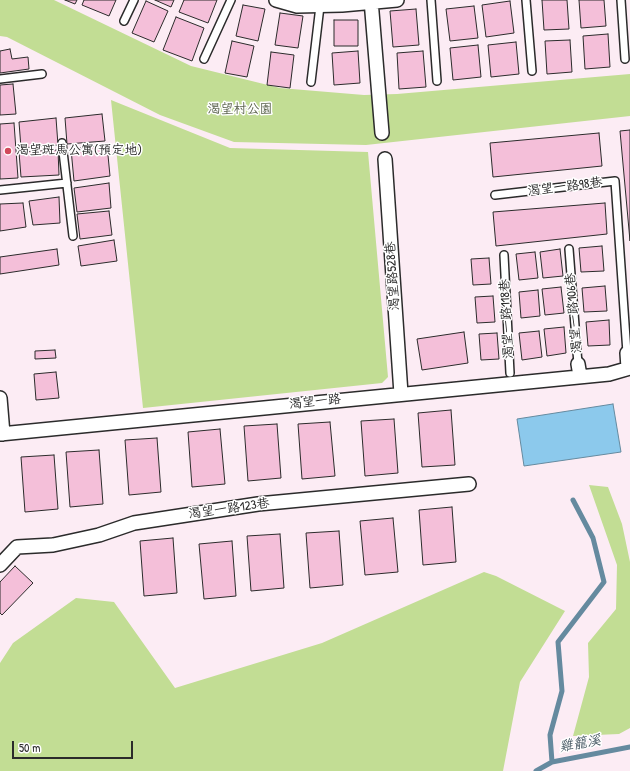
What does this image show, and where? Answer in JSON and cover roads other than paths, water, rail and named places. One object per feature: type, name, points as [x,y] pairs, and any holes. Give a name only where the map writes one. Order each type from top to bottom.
[{"type":"street","points":[[276,0],[297,6],[342,5],[371,1],[397,0]]},
{"type":"street","points":[[371,1],[382,133]]},
{"type":"street","name":"渴望路528巷","points":[[384,159],[401,394]]},
{"type":"street","name":"渴望一路98巷","points":[[627,353],[629,368]]},
{"type":"street","name":"渴望一路","points":[[2,434],[401,394],[510,378],[579,370],[609,374],[629,368]]},
{"type":"street","points":[[0,398],[2,434]]},
{"type":"street","name":"渴望一路123巷","points":[[0,565],[17,547],[52,545],[99,535],[134,523],[258,504],[469,484]]},
{"type":"lane","points":[[124,21],[134,0]]},
{"type":"lane","points":[[204,59],[231,0]]},
{"type":"lane","points":[[431,0],[437,81]]},
{"type":"lane","points":[[526,0],[532,71]]},
{"type":"lane","points":[[621,0],[625,59]]},
{"type":"lane","points":[[310,82],[320,6]]},
{"type":"lane","points":[[0,79],[42,74]]},
{"type":"lane","points":[[62,143],[73,236]]},
{"type":"lane","name":"渴望一路98巷","points":[[495,195],[615,181],[627,353]]},
{"type":"lane","points":[[0,190],[67,183]]},
{"type":"lane","name":"渴望一路106巷","points":[[569,249],[579,370]]},
{"type":"lane","name":"渴望一路118巷","points":[[504,255],[510,378]]},
{"type":"water","points":[[613,404],[621,452],[524,466],[517,419]]},
{"type":"waterway","points":[[552,762],[550,735],[562,691],[558,642],[604,582],[593,538],[573,500]]},
{"type":"waterway","name":"雞籠溪","points":[[536,771],[552,762],[630,747]]},
{"type":"place","name":"渴望斑馬公寓(預定地)","points":[[8,151]]},
{"type":"park label","name":"渴望村公園","points":[[240,110]]}]
